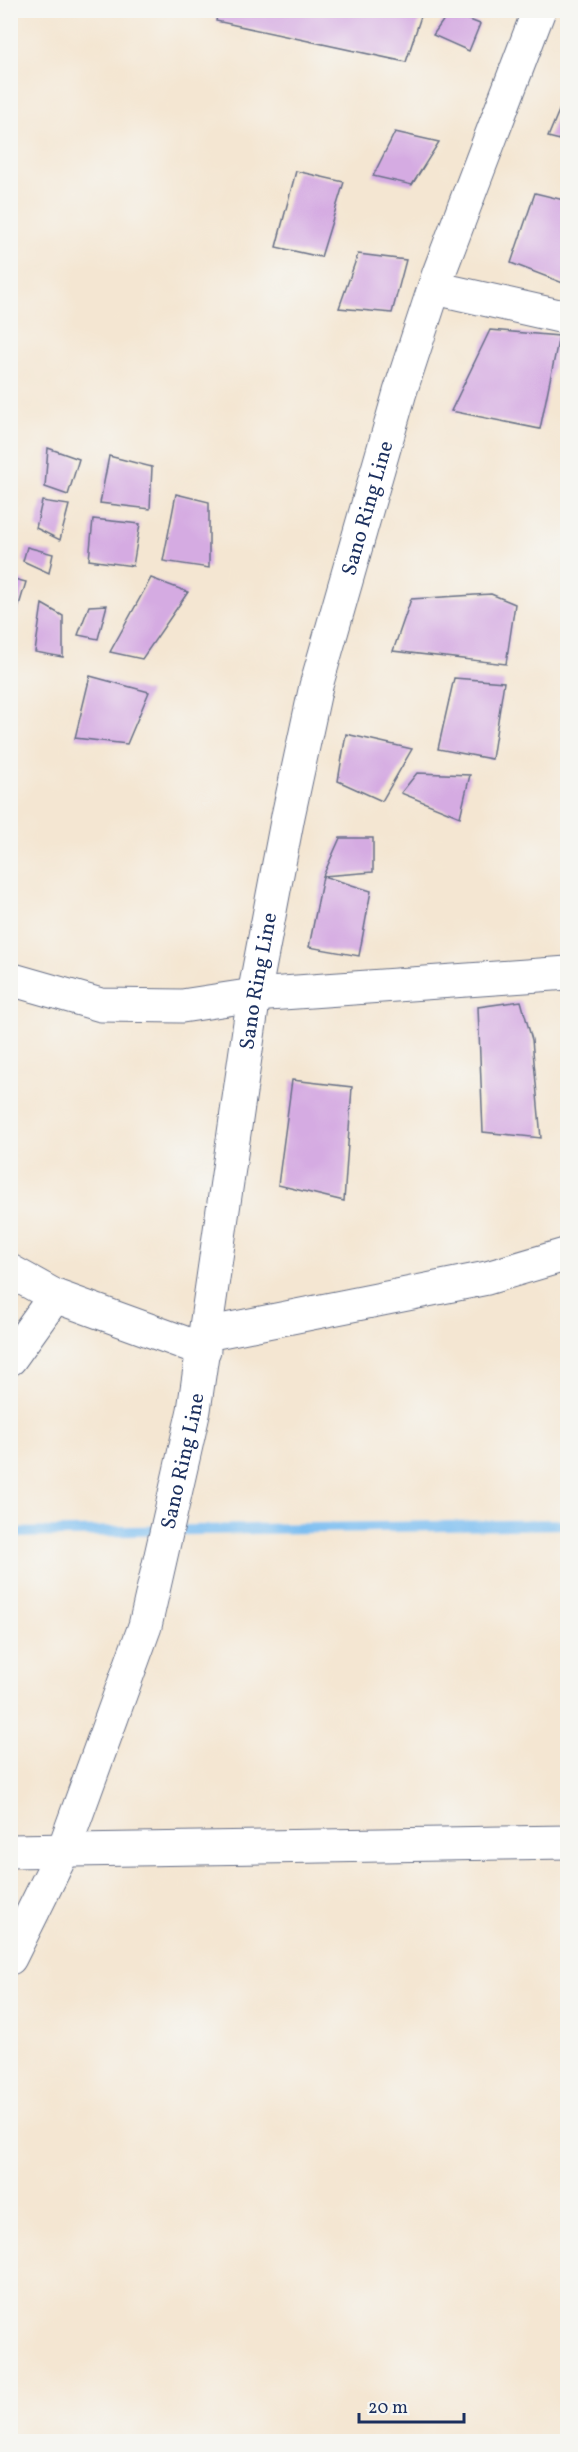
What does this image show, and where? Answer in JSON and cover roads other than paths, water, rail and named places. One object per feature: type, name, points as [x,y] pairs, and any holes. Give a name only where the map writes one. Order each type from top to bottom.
[{"type":"main road","name":"Sano Ring Line","points":[[10,1958],[64,1849],[145,1626],[194,1410],[254,995],[288,816],[316,686],[397,403],[435,288],[539,10]]},
{"type":"main road","points":[[435,288],[567,318]]},
{"type":"main road","points":[[10,979],[101,1005],[182,1006],[254,995],[567,973]]},
{"type":"main road","points":[[10,1271],[55,1296],[205,1342],[487,1278],[567,1254]]},
{"type":"main road","points":[[10,1359],[55,1296]]},
{"type":"main road","points":[[10,1851],[567,1842]]},
{"type":"waterway","points":[[10,1533],[568,1524]]}]
